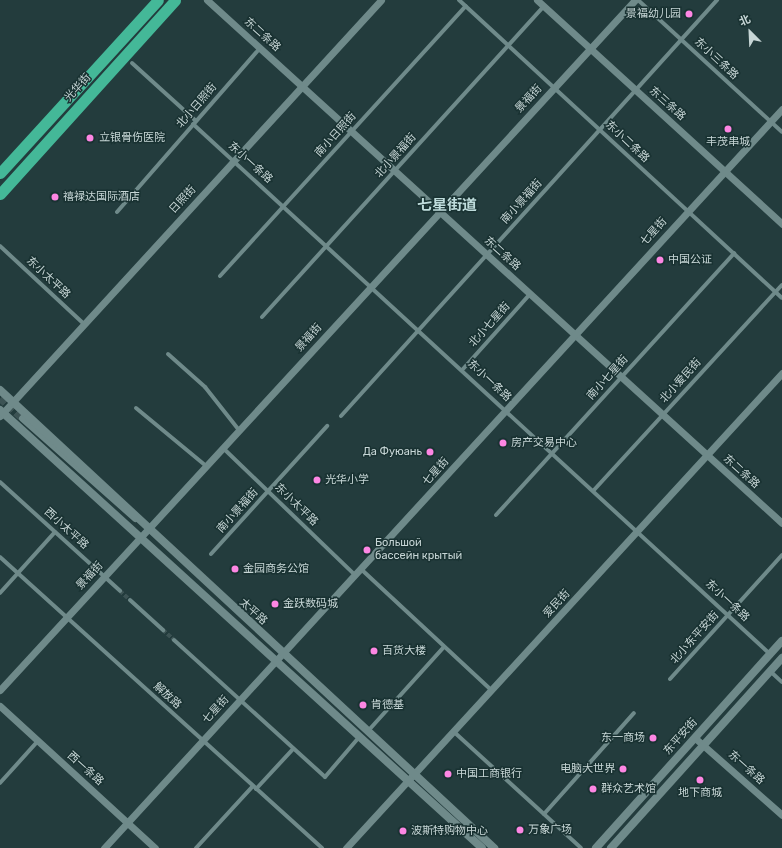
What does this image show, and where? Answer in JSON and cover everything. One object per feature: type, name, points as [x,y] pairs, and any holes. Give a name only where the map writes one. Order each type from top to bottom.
[{"type":"highway","name":"光华街","points":[[0,172],[158,0]]},
{"type":"highway","name":"光华街","points":[[0,194],[175,0]]},
{"type":"main road","name":"太平路","points":[[0,390],[140,521],[145,533]]},
{"type":"main road","name":"太平路","points":[[1,413],[133,528],[145,533],[364,734],[494,848]]},
{"type":"main road","name":"东平安街","points":[[596,848],[782,641]]},
{"type":"main road","name":"东平安街","points":[[611,848],[782,658]]},
{"type":"main road","name":"太平路","points":[[411,776],[482,848]]},
{"type":"street","name":"东二条路","points":[[207,0],[782,523]]},
{"type":"street","name":"日照街","points":[[1,413],[382,0]]},
{"type":"street","name":"东小二条路","points":[[459,0],[782,298]]},
{"type":"street","name":"东三条路","points":[[537,0],[782,224]]},
{"type":"street","name":"景福街","points":[[0,690],[635,0]]},
{"type":"street","name":"东小三条路","points":[[638,0],[782,132]]},
{"type":"street","name":"南小景福街","points":[[341,416],[717,0]]},
{"type":"street","name":"南小日照街","points":[[220,276],[466,6]]},
{"type":"street","name":"北小景福街","points":[[262,317],[544,6]]},
{"type":"street","name":"北小日照街","points":[[117,212],[260,48]]},
{"type":"street","name":"东小一条路","points":[[132,63],[234,161],[420,329],[771,654]]},
{"type":"street","name":"七星街","points":[[104,848],[508,411],[575,335],[782,109]]},
{"type":"street","name":"东小太平路","points":[[0,246],[84,324]]},
{"type":"street","name":"南小七星街","points":[[496,515],[734,253]]},
{"type":"street","name":"北小爱民街","points":[[594,490],[782,285]]},
{"type":"street","name":"北小七星街","points":[[463,369],[530,294]]},
{"type":"street","points":[[168,354],[205,387],[239,430]]},
{"type":"street","name":"爱民街","points":[[346,848],[708,456],[782,373]]},
{"type":"street","points":[[136,408],[206,466]]},
{"type":"street","points":[[133,528],[124,514],[21,419],[126,512],[140,521]]},
{"type":"street","name":"南小景福街","points":[[211,554],[327,426]]},
{"type":"street","name":"东小太平路","points":[[223,448],[268,491],[491,690]]},
{"type":"street","name":"西小太平路","points":[[0,482],[120,591]]},
{"type":"street","points":[[0,593],[55,532]]},
{"type":"street","name":"北小东平安街","points":[[670,679],[782,555]]},
{"type":"street","name":"解放路","points":[[0,557],[322,848]]},
{"type":"street","points":[[130,600],[163,630]]},
{"type":"street","points":[[174,640],[325,777],[444,647]]},
{"type":"street","points":[[770,670],[782,682]]},
{"type":"street","name":"西一条路","points":[[0,706],[155,848]]},
{"type":"street","points":[[544,814],[634,713]]},
{"type":"street","points":[[453,731],[581,848]]},
{"type":"street","name":"东一条路","points":[[695,738],[782,815]]},
{"type":"street","points":[[0,782],[38,741]]},
{"type":"street","points":[[196,848],[254,787],[293,749]]},
{"type":"tunnel","points":[[0,398],[22,418]]},
{"type":"tunnel","points":[[120,591],[130,600]]},
{"type":"tunnel","points":[[163,630],[174,640]]},
{"type":"place","name":"景福幼儿园","points":[[689,14]]},
{"type":"place","name":"丰茂串城","points":[[728,129]]},
{"type":"place","name":"立银骨伤医院","points":[[90,138]]},
{"type":"place","name":"禧禄达国际酒店","points":[[55,197]]},
{"type":"place","name":"中国公证","points":[[660,260]]},
{"type":"place","name":"房产交易中心","points":[[503,443]]},
{"type":"place","name":"Да Фуюань","points":[[430,452]]},
{"type":"place","name":"光华小学","points":[[317,480]]},
{"type":"place","name":"Большой бассейн крытый","points":[[367,550]]},
{"type":"place","name":"金园商务公馆","points":[[235,569]]},
{"type":"place","name":"金跃数码城","points":[[275,604]]},
{"type":"place","name":"百货大楼","points":[[374,651]]},
{"type":"place","name":"肯德基","points":[[363,705]]},
{"type":"place","name":"东一商场","points":[[653,738]]},
{"type":"place","name":"电脑大世界","points":[[623,769]]},
{"type":"place","name":"中国工商银行","points":[[448,774]]},
{"type":"place","name":"地下商城","points":[[700,780]]},
{"type":"place","name":"群众艺术馆","points":[[593,789]]},
{"type":"place","name":"万象广场","points":[[520,830]]},
{"type":"place","name":"波斯特购物中心","points":[[403,831]]},
{"type":"district","name":"七星街道","points":[[447,206]]}]
